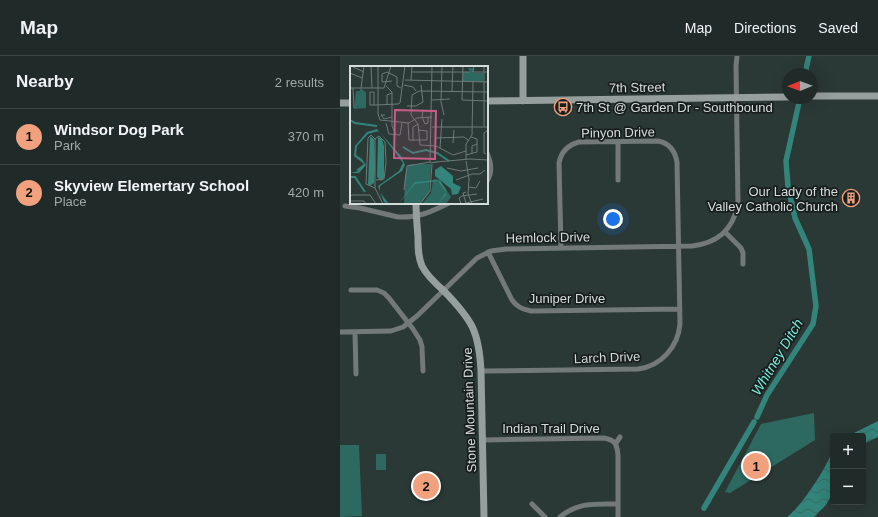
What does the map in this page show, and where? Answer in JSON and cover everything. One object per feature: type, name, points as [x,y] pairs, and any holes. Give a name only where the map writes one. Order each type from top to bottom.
[{"type":"street","points":[[523,56],[523,101]]},
{"type":"street","name":"Hemlock Drive","points":[[409,324],[477,258],[498,249],[692,246],[706,244],[725,232],[733,221],[738,205],[737,56]]},
{"type":"street","points":[[818,96],[877,96]]},
{"type":"street","name":"7th Street","points":[[488,101],[782,97]]},
{"type":"street","points":[[618,142],[618,180]]},
{"type":"street","name":"Pinyon Drive","points":[[561,248],[559,163],[562,155],[570,145],[575,143],[618,142],[661,142],[669,146],[673,152],[677,162],[678,246]]},
{"type":"street","points":[[488,155],[491,168],[488,180]]},
{"type":"street","name":"Stone Mountain Drive","points":[[416,204],[418,256],[420,262],[427,274],[461,308],[473,327],[478,340],[481,371],[484,517]]},
{"type":"street","points":[[345,206],[398,217],[416,216],[428,213],[447,204]]},
{"type":"street","points":[[725,232],[741,248],[743,264]]},
{"type":"street","name":"Larch Drive","points":[[481,371],[638,368],[648,366],[660,360],[667,354],[679,331],[680,309],[678,246]]},
{"type":"street","name":"Juniper Drive","points":[[488,252],[512,300],[524,310],[680,309]]},
{"type":"street","points":[[351,290],[377,290],[384,293],[389,298],[420,340],[422,348],[423,372]]},
{"type":"street","points":[[340,332],[391,331],[403,328],[409,324]]},
{"type":"street","points":[[356,332],[356,374]]},
{"type":"street","points":[[616,443],[620,437]]},
{"type":"street","name":"Indian Trail Drive","points":[[483,440],[610,439],[616,443],[618,455],[618,517]]},
{"type":"street","points":[[532,504],[544,517]]},
{"type":"street","points":[[560,517],[566,512],[588,504],[618,504]]},
{"type":"shaded area","points":[[814,413],[815,440],[730,493],[725,492],[761,424]]},
{"type":"shaded area","points":[[340,445],[359,445],[362,516],[340,517]]},
{"type":"shaded area","points":[[376,454],[386,454],[386,470],[376,470]]},
{"type":"water","points":[[878,421],[878,437],[866,443],[866,433],[854,433]]},
{"type":"water","points":[[830,457],[830,498],[826,505],[814,517],[787,517],[811,490]]},
{"type":"waterway","name":"Whitney Ditch","points":[[806,68],[809,56]]},
{"type":"waterway","name":"Whitney Ditch","points":[[757,417],[767,395],[813,324],[816,306],[809,249],[795,218],[788,187],[786,161],[799,104]]},
{"type":"waterway","name":"Whitney Ditch","points":[[704,508],[754,422]]},
{"type":"place","name":"7th St @ Garden Dr - Southbound","points":[[563,107]]},
{"type":"place","name":"Our Lady of the Valley Catholic Church","points":[[851,198]]},
{"type":"place","name":"Windsor Dog Park","points":[[756,466]]},
{"type":"place","name":"Skyview Elemertary School","points":[[426,486]]}]
